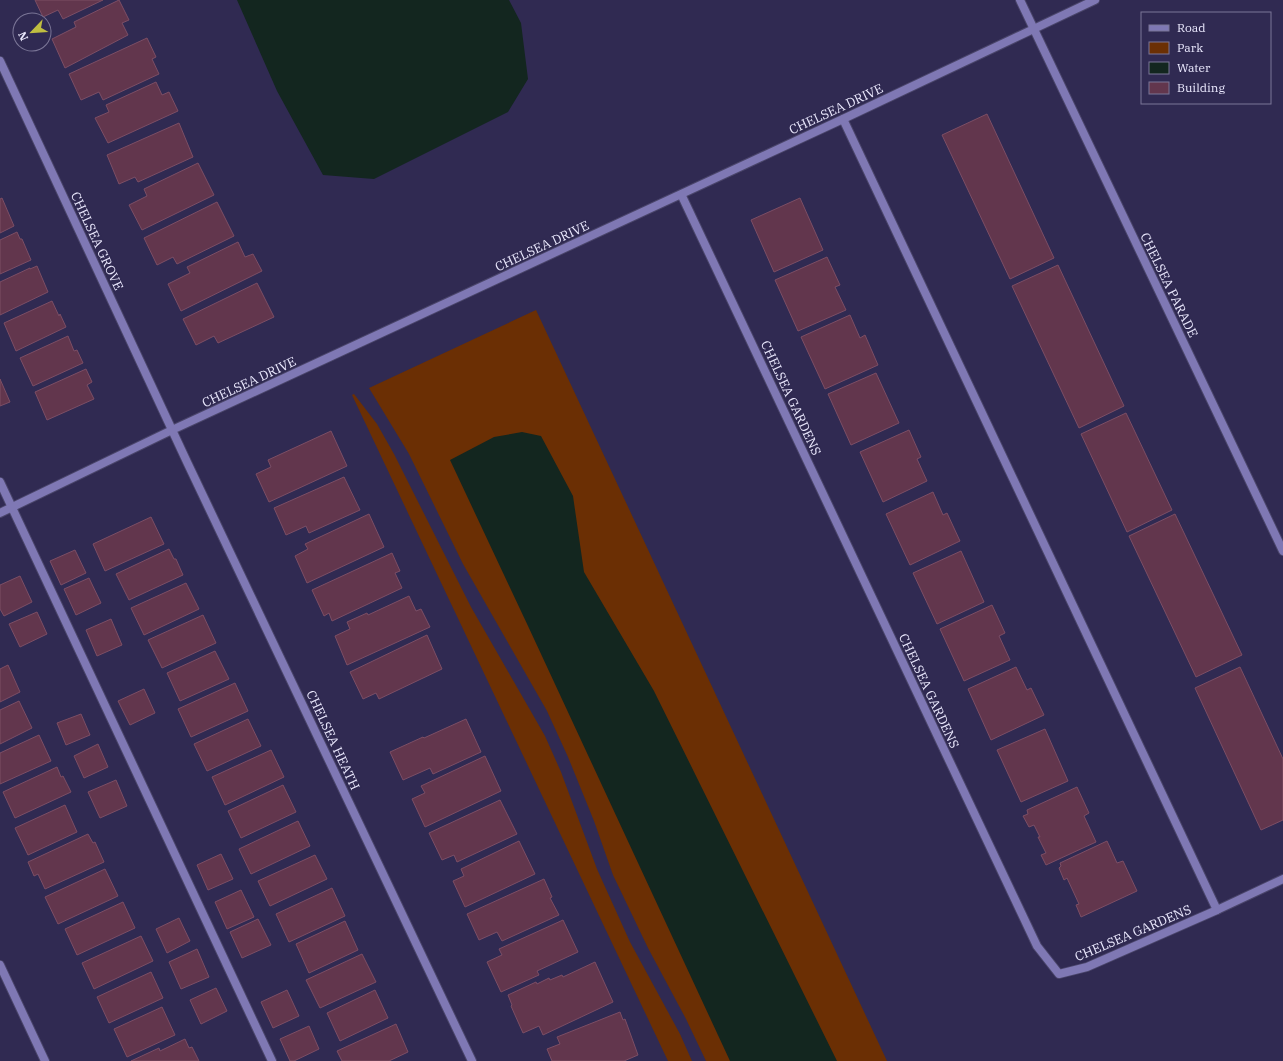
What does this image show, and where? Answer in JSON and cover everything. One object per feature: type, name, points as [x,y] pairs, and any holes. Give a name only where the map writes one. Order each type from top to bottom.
[{"type":"street","name":"CHELSEA PARADE","points":[[1020,0],[1283,551]]},
{"type":"street","name":"CHELSEA DRIVE","points":[[0,513],[172,430],[843,119],[1095,0]]},
{"type":"street","name":"CHELSEA GROVE","points":[[0,61],[172,430]]},
{"type":"street","points":[[843,119],[1217,910]]},
{"type":"street","name":"CHELSEA GARDENS","points":[[681,194],[1037,946],[1059,974],[1087,967],[1217,910],[1283,879]]},
{"type":"street","name":"CHELSEA HEATH","points":[[172,430],[472,1061]]},
{"type":"street","points":[[0,482],[272,1061]]},
{"type":"street","points":[[0,965],[45,1061]]},
{"type":"green space","points":[[536,310],[887,1061],[706,1061],[686,1019],[648,948],[613,875],[594,821],[568,757],[547,711],[463,564],[409,454],[369,388]]},
{"type":"green space","points":[[354,394],[377,424],[394,454],[471,607],[545,736],[561,772],[597,869],[630,942],[680,1034],[692,1061],[668,1061],[352,395]]},
{"type":"water","points":[[237,0],[509,0],[521,23],[528,79],[508,112],[374,179],[323,175],[277,91]]},
{"type":"water","points":[[522,432],[541,436],[573,496],[584,572],[654,691],[837,1061],[730,1061],[450,460],[494,437]]},
{"type":"building","points":[[35,0],[103,0],[63,19],[58,10],[52,13],[41,12]]},
{"type":"building","points":[[119,0],[129,20],[122,23],[128,35],[65,68],[52,39],[76,27],[74,22]]},
{"type":"building","points":[[147,38],[156,57],[152,59],[159,74],[103,100],[99,92],[81,100],[69,74]]},
{"type":"building","points":[[156,82],[162,95],[169,92],[178,111],[108,143],[95,118],[109,112],[106,105]]},
{"type":"building","points":[[987,114],[1054,258],[1010,279],[942,135]]},
{"type":"building","points":[[179,123],[193,157],[138,182],[135,177],[119,184],[107,155]]},
{"type":"building","points":[[198,163],[214,195],[142,230],[129,205],[147,196],[144,189]]},
{"type":"building","points":[[2,198],[14,226],[0,233],[0,199]]},
{"type":"building","points":[[800,198],[823,250],[774,272],[751,220]]},
{"type":"building","points":[[217,202],[234,236],[177,264],[173,257],[157,265],[144,238]]},
{"type":"building","points":[[17,232],[20,239],[22,239],[31,260],[0,274],[0,240]]},
{"type":"building","points":[[238,242],[245,257],[253,254],[262,271],[181,311],[168,284],[190,273],[187,267]]},
{"type":"building","points":[[827,257],[840,285],[835,287],[846,310],[798,331],[775,280]]},
{"type":"building","points":[[1058,265],[1124,406],[1079,428],[1012,286]]},
{"type":"building","points":[[37,266],[48,292],[0,315],[0,282]]},
{"type":"building","points":[[257,283],[274,317],[218,343],[214,336],[196,345],[183,319]]},
{"type":"building","points":[[52,301],[66,327],[16,351],[4,323]]},
{"type":"building","points":[[850,315],[860,338],[865,335],[878,365],[825,389],[801,337]]},
{"type":"building","points":[[68,336],[74,351],[77,350],[83,363],[33,386],[20,358]]},
{"type":"building","points":[[86,369],[92,382],[87,385],[94,399],[47,420],[35,392]]},
{"type":"building","points":[[876,373],[899,423],[851,445],[828,394]]},
{"type":"building","points":[[0,379],[10,402],[0,406]]},
{"type":"building","points":[[1126,413],[1172,510],[1127,532],[1081,434]]},
{"type":"building","points":[[909,430],[921,457],[917,459],[927,481],[883,502],[860,452]]},
{"type":"building","points":[[331,431],[347,466],[269,502],[256,474],[271,467],[268,460]]},
{"type":"building","points":[[344,477],[360,510],[309,533],[306,526],[286,535],[274,508]]},
{"type":"building","points":[[933,492],[943,515],[947,513],[960,541],[910,565],[886,514]]},
{"type":"building","points":[[369,514],[384,547],[307,583],[295,556],[308,549],[305,544]]},
{"type":"building","points":[[1175,514],[1242,655],[1196,677],[1129,536]]},
{"type":"building","points":[[151,517],[164,544],[105,571],[93,544]]},
{"type":"building","points":[[169,549],[174,559],[176,559],[183,575],[129,600],[116,574]]},
{"type":"building","points":[[75,550],[86,573],[61,585],[50,561]]},
{"type":"building","points":[[961,551],[984,602],[937,624],[913,573]]},
{"type":"building","points":[[392,553],[400,571],[395,573],[402,588],[332,621],[329,613],[324,616],[312,590]]},
{"type":"building","points":[[20,576],[32,602],[4,616],[0,609],[0,585]]},
{"type":"building","points":[[89,578],[101,603],[76,615],[64,589]]},
{"type":"building","points":[[186,583],[199,609],[144,635],[131,608]]},
{"type":"building","points":[[409,596],[416,611],[421,609],[430,627],[347,665],[335,636],[350,629],[347,622],[367,613],[368,615]]},
{"type":"building","points":[[992,605],[1005,633],[999,636],[1010,660],[964,681],[940,629]]},
{"type":"building","points":[[37,612],[47,634],[20,647],[9,624]]},
{"type":"building","points":[[203,615],[216,643],[162,668],[148,640]]},
{"type":"building","points":[[111,619],[122,645],[97,656],[86,630]]},
{"type":"building","points":[[427,635],[442,669],[379,699],[376,693],[363,699],[350,672]]},
{"type":"building","points":[[215,651],[229,679],[180,701],[167,673]]},
{"type":"building","points":[[8,665],[20,692],[0,702],[0,669]]},
{"type":"building","points":[[1016,667],[1027,690],[1031,688],[1044,715],[991,740],[968,689]]},
{"type":"building","points":[[1240,667],[1283,759],[1283,820],[1261,830],[1195,688]]},
{"type":"building","points":[[235,683],[248,711],[191,737],[178,709]]},
{"type":"building","points":[[144,689],[155,713],[130,725],[118,701]]},
{"type":"building","points":[[19,701],[32,728],[0,744],[0,710]]},
{"type":"building","points":[[81,714],[90,735],[66,745],[57,723]]},
{"type":"building","points":[[248,719],[261,746],[207,771],[194,744]]},
{"type":"building","points":[[466,719],[481,752],[433,774],[430,768],[403,780],[390,752]]},
{"type":"building","points":[[1045,729],[1068,781],[1021,802],[997,750]]},
{"type":"building","points":[[39,735],[51,761],[0,784],[0,753]]},
{"type":"building","points":[[98,744],[108,767],[84,778],[74,756]]},
{"type":"building","points":[[271,750],[284,777],[225,805],[212,777]]},
{"type":"building","points":[[485,756],[501,791],[425,827],[412,799],[425,793],[421,786]]},
{"type":"building","points":[[57,767],[61,777],[63,776],[71,792],[15,818],[3,792]]},
{"type":"building","points":[[116,780],[127,806],[100,818],[88,792]]},
{"type":"building","points":[[283,785],[296,812],[241,838],[228,811]]},
{"type":"building","points":[[1077,787],[1089,813],[1084,816],[1096,842],[1046,865],[1041,855],[1046,853],[1038,837],[1040,837],[1034,825],[1029,827],[1023,816],[1028,814],[1027,810]]},
{"type":"building","points":[[500,800],[517,834],[457,862],[454,855],[442,860],[429,833]]},
{"type":"building","points":[[65,805],[77,832],[28,855],[15,828]]},
{"type":"building","points":[[298,821],[310,846],[251,874],[239,849]]},
{"type":"building","points":[[88,834],[93,843],[95,842],[104,862],[45,889],[38,874],[34,876],[28,862]]},
{"type":"building","points":[[519,841],[535,874],[465,907],[453,881],[464,876],[461,869]]},
{"type":"building","points":[[1107,841],[1117,863],[1123,861],[1137,891],[1081,917],[1076,905],[1079,904],[1067,878],[1064,880],[1059,868],[1061,866],[1060,863]]},
{"type":"building","points":[[221,854],[233,879],[208,890],[197,865]]},
{"type":"building","points":[[315,855],[327,879],[270,906],[258,881]]},
{"type":"building","points":[[105,869],[118,896],[58,924],[45,897]]},
{"type":"building","points":[[544,879],[552,897],[550,898],[559,915],[502,941],[497,932],[479,940],[467,914]]},
{"type":"building","points":[[332,888],[345,916],[289,942],[276,914]]},
{"type":"building","points":[[241,890],[254,917],[227,929],[215,902]]},
{"type":"building","points":[[123,902],[135,928],[77,955],[65,929]]},
{"type":"building","points":[[179,918],[190,941],[167,953],[156,929]]},
{"type":"building","points":[[258,919],[271,945],[242,958],[230,932]]},
{"type":"building","points":[[563,920],[578,952],[537,971],[539,975],[501,992],[487,962],[502,955],[499,949]]},
{"type":"building","points":[[345,921],[358,950],[309,973],[296,944]]},
{"type":"building","points":[[141,936],[153,961],[94,989],[82,963]]},
{"type":"building","points":[[197,949],[209,977],[181,989],[169,962]]},
{"type":"building","points":[[362,954],[376,982],[320,1008],[306,980]]},
{"type":"building","points":[[595,962],[613,1002],[543,1035],[539,1026],[523,1033],[511,1006],[512,1005],[508,995],[536,982],[537,984],[549,978],[550,980],[562,975],[563,977]]},
{"type":"building","points":[[151,972],[163,998],[109,1023],[97,997]]},
{"type":"building","points":[[216,988],[227,1011],[201,1024],[190,1000]]},
{"type":"building","points":[[287,990],[299,1016],[273,1028],[261,1002]]},
{"type":"building","points":[[375,990],[388,1018],[340,1041],[327,1013]]},
{"type":"building","points":[[162,1007],[175,1035],[127,1057],[114,1029]]},
{"type":"building","points":[[620,1012],[623,1020],[625,1019],[638,1055],[624,1061],[552,1061],[547,1049],[560,1044],[557,1037]]},
{"type":"building","points":[[396,1024],[408,1052],[389,1061],[342,1061],[337,1051]]},
{"type":"building","points":[[309,1026],[319,1049],[294,1061],[290,1061],[280,1039]]},
{"type":"building","points":[[185,1039],[189,1048],[192,1047],[199,1061],[131,1061],[159,1048],[160,1051]]}]
